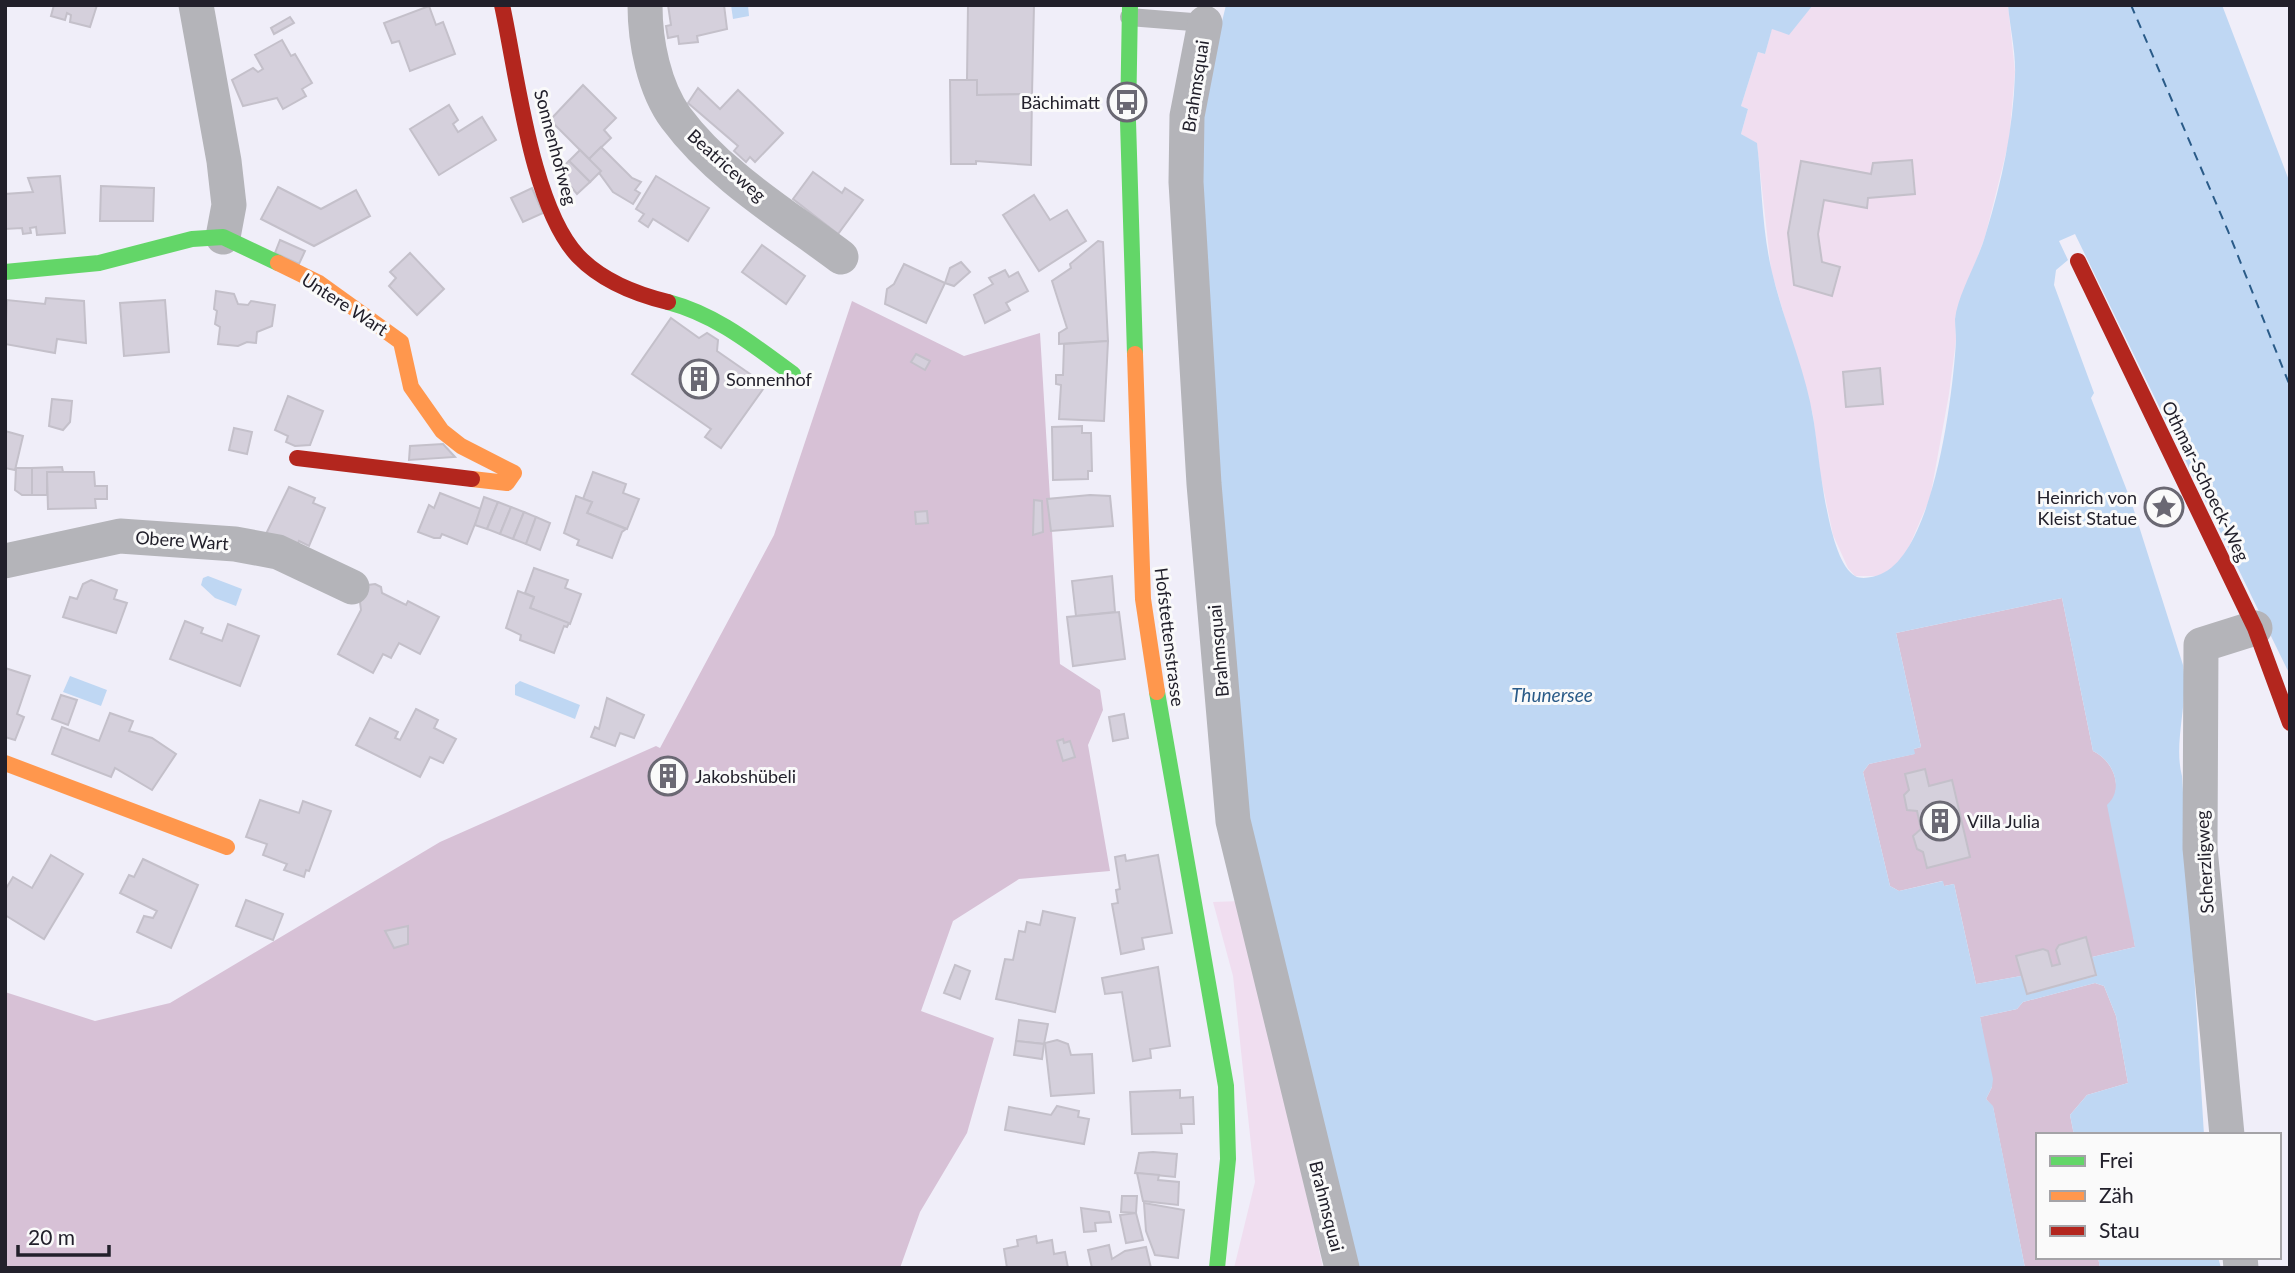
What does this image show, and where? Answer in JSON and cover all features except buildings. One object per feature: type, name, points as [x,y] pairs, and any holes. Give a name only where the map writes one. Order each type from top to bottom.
[{"type":"street","points":[[5,272],[99,263],[192,239],[223,237],[228,194],[196,5]]},
{"type":"street","name":"Sonnenhofweg","points":[[502,5],[541,176],[554,214],[572,248],[586,264],[625,289],[701,312],[793,374]]},
{"type":"street","name":"Beatriceweg","points":[[645,5],[651,59],[675,118],[712,157],[841,257]]},
{"type":"street","name":"Hofstettenstrasse","points":[[1129,11],[1128,121],[1143,599],[1156,691],[1219,1032],[1226,1086],[1227,1184],[1217,1268]]},
{"type":"street","name":"Brahmsquai","points":[[1205,23],[1187,116],[1186,182],[1204,484],[1233,821],[1342,1268]]},
{"type":"street","name":"Untere Wart","points":[[223,237],[319,283],[383,326],[401,342],[411,387],[442,431],[461,446],[514,473],[507,483],[297,458]]},
{"type":"street","name":"Othmar-Schoeck-Weg","points":[[2078,261],[2255,628],[2290,723]]},
{"type":"street","name":"Obere Wart","points":[[5,561],[120,536],[235,544],[278,552],[352,587]]},
{"type":"street","name":"Scherzligweg","points":[[2227,1133],[2200,848],[2202,645],[2255,628]]},
{"type":"street","points":[[5,763],[227,848]]},
{"type":"lane","points":[[1129,11],[1205,23]]},
{"type":"shaded area","points":[[1813,5],[2008,5],[2015,72],[2009,141],[1985,237],[1955,318],[1956,340],[1949,394],[1930,498],[1906,554],[1894,568],[1878,576],[1855,576],[1848,568],[1833,535],[1820,473],[1813,415],[1771,270],[1757,144],[1741,134],[1748,109],[1741,106],[1758,52],[1765,54],[1772,28],[1789,34]]},
{"type":"shaded area","points":[[852,301],[964,356],[1040,333],[1060,664],[1100,690],[1103,710],[1088,745],[1110,871],[1019,879],[953,921],[921,1011],[994,1038],[967,1133],[920,1212],[900,1268],[5,1268],[5,992],[95,1021],[170,1003],[440,842],[656,746],[660,748],[774,535]]},
{"type":"shaded area","points":[[2062,598],[2093,751],[2104,759],[2115,777],[2114,798],[2135,947],[2092,957],[2096,976],[2027,994],[2021,976],[1976,984],[1954,884],[1944,886],[1942,881],[1899,891],[1890,886],[1863,772],[1869,764],[1914,754],[1914,749],[1921,747],[1896,633]]},
{"type":"shaded area","points":[[1241,901],[1323,1268],[1234,1268],[1255,1182],[1233,976],[1213,902]]},
{"type":"shaded area","points":[[2095,983],[2104,986],[2116,1016],[2128,1083],[2087,1095],[2070,1115],[2074,1133],[2036,1133],[2036,1259],[2098,1259],[2100,1268],[2025,1268],[1993,1107],[1986,1099],[1992,1087],[1980,1017],[2017,1009],[2023,1002]]},
{"type":"water","points":[[731,5],[748,5],[749,16],[733,19]]},
{"type":"water","name":"Thunersee","points":[[1226,5],[1813,5],[1789,35],[1772,29],[1765,54],[1758,52],[1741,106],[1748,109],[1741,134],[1757,143],[1769,256],[1809,399],[1825,502],[1837,548],[1845,566],[1855,576],[1868,578],[1881,574],[1899,560],[1915,536],[1937,469],[1950,397],[1957,309],[1986,233],[2002,175],[2009,135],[2015,66],[2008,5],[2222,5],[2290,183],[2290,675],[2075,234],[2059,241],[2068,260],[2056,270],[2054,285],[2094,393],[2091,398],[2131,501],[2183,665],[2184,694],[2179,750],[2204,1133],[2074,1133],[2070,1115],[2087,1095],[2128,1083],[2116,1016],[2104,986],[2095,983],[2023,1002],[2017,1009],[1980,1017],[1993,1079],[1986,1099],[1993,1106],[2025,1268],[1352,1268],[1243,806],[1196,129]],"holes":[[[2062,598],[2093,751],[2111,768],[2116,783],[2115,791],[2107,805],[2135,947],[2092,957],[2096,976],[2027,994],[2021,976],[1976,984],[1954,884],[1944,886],[1943,881],[1899,891],[1890,886],[1863,772],[1869,764],[1915,754],[1914,749],[1921,747],[1896,633]]]},
{"type":"water","points":[[208,576],[242,589],[236,606],[215,598],[201,585],[203,578]]},
{"type":"water","points":[[70,676],[107,690],[101,706],[63,692]]},
{"type":"water","points":[[520,681],[580,705],[575,719],[515,695],[515,685]]},
{"type":"water","points":[[2098,1259],[2219,1259],[2221,1268],[2100,1268]]},
{"type":"ferry route","points":[[2131,5],[2228,231],[2290,386]]},
{"type":"traffic: fast","points":[[1130,5],[1128,121],[1135,354]]},
{"type":"traffic: fast","points":[[5,272],[99,263],[192,239],[223,237],[278,263]]},
{"type":"traffic: fast","points":[[668,302],[719,323],[793,374]]},
{"type":"traffic: fast","points":[[1157,692],[1226,1086],[1228,1159],[1217,1268]]},
{"type":"traffic: slow","points":[[278,263],[319,283],[401,342],[411,387],[442,431],[461,446],[514,473],[507,483],[472,479]]},
{"type":"traffic: slow","points":[[1135,354],[1143,599],[1157,692]]},
{"type":"traffic: slow","points":[[5,763],[227,847]]},
{"type":"traffic: jam","points":[[502,5],[537,173],[562,234],[578,256],[598,273],[631,291],[668,302]]},
{"type":"traffic: jam","points":[[2078,261],[2255,628],[2290,723]]},
{"type":"traffic: jam","points":[[297,458],[472,479]]},
{"type":"place","name":"Bächimatt","points":[[1127,102]]},
{"type":"place","name":"Sonnenhof","points":[[699,379]]},
{"type":"place","name":"Heinrich von Kleist Statue","points":[[2164,507]]},
{"type":"place","name":"Jakobshübeli","points":[[668,776]]},
{"type":"place","name":"Villa Julia","points":[[1940,821]]}]
